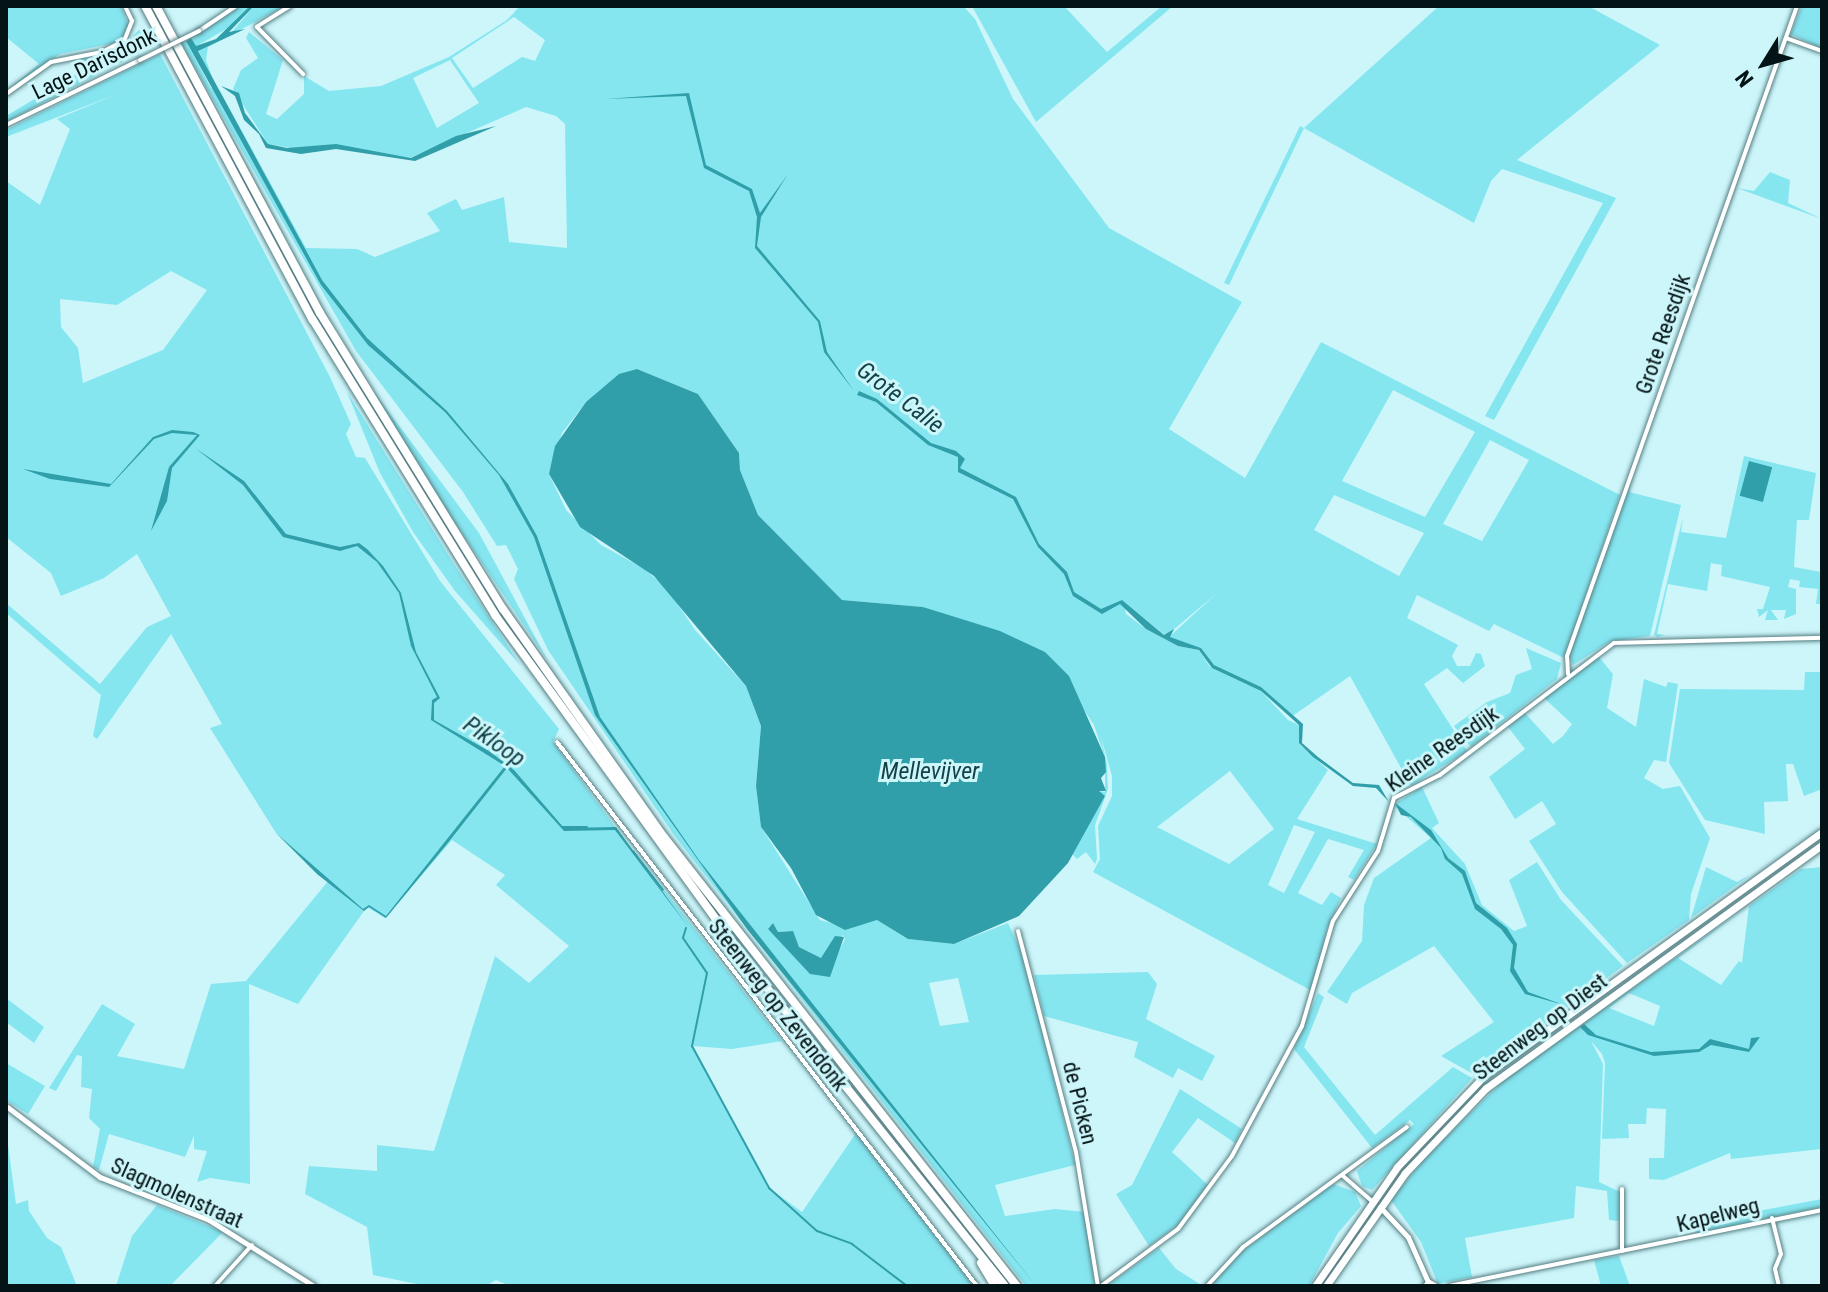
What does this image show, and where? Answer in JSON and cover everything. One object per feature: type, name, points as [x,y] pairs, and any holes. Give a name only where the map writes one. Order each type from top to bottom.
[{"type":"highway","points":[[145,6],[313,320],[495,615],[662,850],[1005,1286]]},
{"type":"highway","points":[[156,6],[320,313],[503,609],[664,837],[1017,1286]]},
{"type":"highway","points":[[979,1255],[995,1286]]},
{"type":"main road","name":"Steenweg op Diest","points":[[1315,1286],[1371,1200],[1438,1122],[1495,1067],[1822,832]]},
{"type":"main road","name":"Steenweg op Diest","points":[[1326,1286],[1379,1206],[1486,1088],[1822,845]]},
{"type":"main road","points":[[1629,969],[1635,978]]},
{"type":"street","name":"Lage Darisdonk","points":[[6,94],[51,62],[102,52],[124,41],[132,21],[125,6]]},
{"type":"street","name":"Lage Darisdonk","points":[[6,125],[199,31],[236,6]]},
{"type":"street","points":[[290,6],[257,27],[303,74]]},
{"type":"street","name":"Grote Reesdijk","points":[[1568,674],[1567,656],[1797,6]]},
{"type":"street","points":[[1786,38],[1822,51]]},
{"type":"street","name":"Kleine Reesdijk","points":[[1099,1286],[1178,1229],[1232,1156],[1302,1026],[1333,921],[1379,848],[1392,801],[1440,775],[1609,645],[1629,640],[1822,638]]},
{"type":"street","name":"Steenweg op Zevendonk","points":[[557,742],[977,1286]]},
{"type":"street","name":"de Picken","points":[[1018,931],[1076,1152],[1099,1286]]},
{"type":"street","name":"Slagmolenstraat","points":[[6,1106],[100,1177],[209,1220],[314,1286]]},
{"type":"street","points":[[1207,1286],[1238,1251],[1407,1127]]},
{"type":"street","points":[[1343,1176],[1379,1206],[1408,1237],[1426,1284],[1436,1286]]},
{"type":"street","points":[[1622,1189],[1622,1251]]},
{"type":"street","name":"Kapelweg","points":[[1449,1286],[1822,1210]]},
{"type":"street","points":[[1772,1218],[1781,1254],[1775,1269],[1779,1286]]},
{"type":"street","points":[[215,1286],[252,1245]]},
{"type":"shaded area","points":[[6,6],[121,6],[129,27],[120,42],[60,54],[6,91],[39,64],[6,37]]},
{"type":"shaded area","points":[[241,6],[250,6],[235,24],[195,47],[191,38]]},
{"type":"shaded area","points":[[254,6],[285,6],[208,47],[206,60],[215,85],[198,50],[231,33]]},
{"type":"shaded area","points":[[520,6],[963,6],[975,19],[1013,99],[1109,228],[1242,302],[1169,429],[1245,478],[1321,342],[1620,495],[1564,658],[1494,624],[1489,631],[1417,595],[1407,618],[1458,645],[1452,656],[1457,666],[1470,666],[1476,653],[1481,654],[1485,666],[1463,683],[1447,668],[1424,684],[1467,751],[1411,786],[1350,676],[1291,717],[1261,687],[1214,665],[1201,648],[1169,637],[1217,593],[1166,636],[1124,602],[1126,614],[1146,629],[1178,646],[1199,650],[1210,667],[1261,691],[1288,720],[1299,725],[1300,745],[1328,770],[1297,819],[1377,844],[1354,880],[1348,877],[1364,850],[1328,839],[1298,893],[1322,905],[1331,892],[1341,898],[1327,929],[1312,991],[1093,872],[1100,859],[1098,826],[1112,796],[1112,776],[1101,737],[1107,765],[1108,789],[1095,825],[1097,859],[1095,864],[1086,852],[1077,859],[1072,854],[1099,791],[1105,792],[1105,757],[1094,725],[1045,652],[923,607],[842,600],[758,515],[740,470],[739,453],[698,394],[637,369],[586,402],[562,433],[549,474],[566,510],[601,545],[643,568],[667,588],[695,630],[746,686],[761,726],[756,786],[761,827],[820,920],[848,927],[877,920],[908,939],[954,944],[1008,923],[1024,958],[1075,1165],[995,1185],[1005,1216],[1055,1209],[1085,1212],[1095,1286],[1026,1286],[674,835],[548,650],[514,579],[518,569],[506,545],[497,546],[463,492],[356,351],[181,43],[186,41],[211,88],[220,91],[306,248],[357,249],[375,257],[440,231],[427,213],[456,199],[462,210],[504,197],[509,242],[567,248],[565,124],[556,116],[526,107],[410,158],[335,145],[303,150],[268,144],[233,89],[241,70],[258,58],[246,38],[249,32],[283,60],[266,114],[277,119],[304,94],[304,76],[329,91],[381,86],[449,57],[507,20]],"holes":[[[514,17],[545,40],[535,61],[522,57],[473,88],[452,58]],[[450,60],[479,103],[437,128],[413,78]],[[1393,390],[1475,432],[1425,517],[1342,481]],[[1490,440],[1529,460],[1482,541],[1443,524]],[[1334,495],[1424,533],[1399,576],[1314,530]],[[1230,771],[1274,829],[1229,864],[1157,827]],[[1294,825],[1315,832],[1284,893],[1268,885]],[[773,923],[778,932],[791,931],[799,947],[821,958],[843,935],[845,939],[830,968],[803,962],[768,929]],[[958,978],[969,1022],[940,1026],[929,983]]]},
{"type":"shaded area","points":[[972,6],[1064,6],[1107,52],[1162,6],[1173,6],[1036,122]]},
{"type":"shaded area","points":[[1439,6],[1588,6],[1660,45],[1517,160],[1616,198],[1494,420],[1485,416],[1603,203],[1502,169],[1491,181],[1474,223],[1304,128]]},
{"type":"shaded area","points":[[1802,6],[1822,6],[1822,49],[1791,34]]},
{"type":"shaded area","points":[[140,29],[144,39],[134,45],[143,51],[6,122],[6,116],[83,70],[73,60],[115,53]]},
{"type":"shaded area","points":[[160,54],[330,377],[351,424],[346,434],[356,457],[365,458],[440,581],[559,729],[553,742],[618,831],[782,1041],[732,1049],[693,1046],[769,1188],[802,1212],[856,1133],[974,1286],[510,1286],[496,1280],[486,1286],[427,1286],[373,1275],[367,1227],[305,1194],[309,1166],[377,1171],[377,1145],[434,1151],[495,956],[529,983],[569,946],[496,885],[505,875],[452,840],[385,918],[367,907],[298,1004],[249,984],[250,1184],[210,1178],[197,1182],[207,1151],[194,1149],[194,1136],[185,1157],[109,1134],[99,1170],[93,1167],[100,1129],[89,1118],[92,1089],[81,1087],[82,1056],[77,1055],[56,1091],[49,1088],[102,1004],[135,1024],[117,1056],[184,1069],[211,984],[246,981],[329,880],[276,833],[210,728],[222,724],[171,634],[97,739],[93,736],[101,695],[6,613],[6,603],[100,684],[147,627],[171,616],[137,554],[104,578],[61,596],[51,573],[6,537],[6,181],[40,205],[70,129],[57,119],[117,94],[6,137],[6,130]],"holes":[[[171,271],[207,290],[163,350],[83,383],[78,348],[61,327],[60,299],[117,305]]]},
{"type":"shaded area","points":[[1300,126],[1304,128],[1229,285],[1224,283]]},
{"type":"shaded area","points":[[1770,172],[1790,180],[1788,203],[1822,219],[1737,188],[1754,191]]},
{"type":"shaded area","points":[[371,388],[479,533],[548,661],[445,508]]},
{"type":"shaded area","points":[[347,392],[521,666],[455,591],[413,532],[380,473]]},
{"type":"shaded area","points":[[1744,456],[1816,473],[1809,520],[1797,520],[1794,567],[1821,572],[1822,604],[1816,604],[1818,589],[1799,587],[1800,581],[1790,579],[1788,587],[1796,589],[1796,614],[1784,619],[1786,610],[1771,610],[1778,620],[1765,620],[1768,610],[1759,617],[1757,609],[1763,609],[1770,587],[1721,576],[1722,565],[1711,563],[1707,591],[1668,584],[1657,634],[1665,635],[1657,637],[1654,635],[1683,517],[1681,532],[1726,538]]},
{"type":"shaded area","points":[[1634,469],[1629,492],[1681,505],[1650,636],[1609,642],[1573,665],[1569,656]]},
{"type":"shaded area","points":[[1526,648],[1561,663],[1557,679],[1471,747],[1454,726],[1487,702],[1510,693],[1516,675],[1532,669]]},
{"type":"shaded area","points":[[1598,656],[1613,674],[1607,708],[1636,727],[1644,679],[1666,687],[1668,682],[1678,684],[1666,762],[1654,760],[1644,778],[1663,789],[1680,786],[1710,838],[1691,894],[1689,920],[1627,963],[1562,892],[1529,841],[1556,824],[1542,801],[1515,819],[1489,777],[1525,749],[1508,727],[1525,713],[1553,744],[1563,736],[1572,724],[1544,698]]},
{"type":"shaded area","points":[[1805,672],[1822,672],[1822,789],[1804,796],[1793,764],[1786,764],[1788,801],[1764,802],[1765,834],[1705,820],[1669,763],[1680,689],[1804,690]]},
{"type":"shaded area","points":[[1422,787],[1439,823],[1432,828],[1465,864],[1482,905],[1514,931],[1527,926],[1509,880],[1537,862],[1561,900],[1623,966],[1475,1075],[1441,1056],[1494,1022],[1434,946],[1352,993],[1347,1004],[1327,992],[1362,941],[1364,905],[1374,878],[1431,838],[1393,805]]},
{"type":"shaded area","points":[[1706,867],[1737,882],[1750,875],[1691,918]]},
{"type":"shaded area","points":[[1822,867],[1822,1149],[1731,1159],[1730,1153],[1664,1180],[1649,1179],[1649,1158],[1664,1158],[1666,1109],[1647,1108],[1646,1124],[1628,1124],[1629,1138],[1602,1139],[1605,1063],[1591,1041],[1603,1064],[1599,1182],[1620,1192],[1619,1221],[1609,1220],[1607,1191],[1576,1186],[1574,1218],[1465,1238],[1472,1277],[1438,1284],[1421,1242],[1391,1200],[1425,1158],[1505,1079],[1801,869]],"holes":[[[1749,906],[1742,963],[1739,961],[1721,985],[1678,958]],[[1629,993],[1660,1006],[1654,1026],[1609,1008]]]},
{"type":"shaded area","points":[[1148,972],[1157,984],[1146,1019],[1215,1056],[1202,1081],[1178,1068],[1173,1078],[1134,1057],[1138,1042],[1044,1016],[1034,975]]},
{"type":"shaded area","points":[[1318,993],[1324,997],[1304,1047],[1375,1135],[1453,1067],[1472,1078],[1372,1190],[1362,1186],[1357,1171],[1414,1124],[1410,1120],[1372,1148],[1294,1049]]},
{"type":"shaded area","points":[[6,998],[44,1027],[34,1043],[6,1022]]},
{"type":"shaded area","points":[[6,1063],[45,1086],[28,1114],[6,1100]]},
{"type":"shaded area","points":[[1180,1089],[1242,1129],[1235,1143],[1198,1118],[1172,1152],[1208,1185],[1179,1224],[1149,1246],[1116,1194],[1132,1185]]},
{"type":"shaded area","points":[[6,1130],[16,1204],[28,1200],[29,1211],[47,1238],[61,1247],[77,1286],[6,1286]]},
{"type":"shaded area","points":[[1333,1184],[1355,1192],[1361,1206],[1338,1233],[1309,1286],[1211,1286],[1232,1259]]},
{"type":"shaded area","points":[[1822,1199],[1822,1207],[1695,1234],[1696,1228],[1758,1211]]},
{"type":"shaded area","points":[[157,1205],[223,1232],[170,1286],[116,1286],[132,1236]]},
{"type":"shaded area","points":[[1159,1248],[1176,1269],[1203,1286],[1107,1286]]},
{"type":"shaded area","points":[[1619,1256],[1630,1286],[1601,1286],[1594,1260]]},
{"type":"water","points":[[250,6],[254,6],[229,32],[245,29],[198,51],[322,280],[367,338],[447,411],[508,484],[537,536],[600,717],[699,860],[1036,1286],[747,929],[595,715],[534,537],[499,475],[445,412],[368,345],[321,285],[186,41],[191,38],[196,46],[216,39]]},
{"type":"water","points":[[221,86],[239,93],[245,113],[268,144],[287,148],[336,144],[411,158],[456,136],[496,126],[415,161],[336,149],[301,154],[266,148],[259,134],[244,120],[235,96]]},
{"type":"water","points":[[689,93],[706,165],[752,189],[760,213],[788,174],[761,217],[757,246],[820,321],[827,352],[854,391],[824,352],[818,322],[755,248],[757,217],[749,191],[704,168],[686,96],[605,99]]},
{"type":"water","name":"Mellevijver","points":[[637,369],[698,394],[739,453],[740,470],[758,515],[842,600],[923,607],[1000,631],[1045,652],[1069,676],[1105,757],[1106,772],[1101,778],[1106,791],[1099,791],[1105,796],[1068,863],[1019,916],[954,944],[908,939],[877,920],[845,930],[816,915],[791,868],[761,827],[756,786],[761,726],[746,686],[654,576],[580,527],[549,474],[555,446],[586,402],[619,374]]},
{"type":"water","points":[[859,391],[877,399],[931,443],[956,451],[965,459],[960,468],[1016,497],[1039,544],[1067,572],[1074,592],[1101,609],[1122,600],[1164,635],[1174,629],[1170,637],[1201,648],[1214,665],[1261,687],[1303,724],[1302,743],[1353,783],[1379,785],[1389,802],[1376,788],[1353,786],[1313,757],[1299,743],[1299,725],[1261,691],[1212,668],[1199,650],[1178,646],[1146,629],[1120,604],[1102,614],[1073,596],[1064,574],[1038,547],[1013,499],[958,472],[958,457],[928,445],[876,402],[857,395]]},
{"type":"water","points":[[172,430],[200,435],[172,468],[167,501],[151,531],[169,467],[197,435],[172,433],[154,439],[109,487],[50,479],[23,469],[111,484],[153,437]]},
{"type":"water","points":[[195,448],[244,481],[286,534],[340,547],[359,543],[367,549],[401,593],[416,652],[440,698],[434,703],[434,720],[489,751],[514,770],[564,828],[616,827],[689,928],[615,830],[564,831],[507,768],[386,918],[369,907],[364,911],[317,874],[276,833],[363,909],[369,905],[386,916],[505,766],[431,720],[432,700],[437,697],[411,646],[399,593],[377,562],[357,546],[340,551],[283,537],[243,485]]},
{"type":"water","points":[[1749,461],[1772,467],[1763,502],[1740,496]]},
{"type":"water","points":[[1395,803],[1431,830],[1448,858],[1465,871],[1476,903],[1507,928],[1517,944],[1514,968],[1528,992],[1564,1005],[1525,994],[1510,971],[1513,945],[1501,929],[1475,909],[1462,874],[1445,859],[1441,848],[1411,817],[1401,815]]},
{"type":"water","points":[[773,923],[778,932],[793,931],[799,947],[821,958],[835,936],[844,937],[830,977],[810,974],[768,929]]},
{"type":"water","points":[[1584,1024],[1596,1035],[1651,1052],[1699,1049],[1710,1039],[1749,1049],[1751,1038],[1760,1037],[1749,1052],[1711,1045],[1699,1052],[1654,1056],[1588,1035],[1580,1027]]},
{"type":"waterway","name":"Pikloop","points":[[562,827],[587,827]]},
{"type":"waterway","name":"Pikloop","points":[[633,851],[663,890]]},
{"type":"waterway","name":"Pikloop","points":[[686,928],[683,938],[707,973],[692,1046],[769,1188],[817,1231],[852,1244],[907,1286]]},
{"type":"water label","name":"Grote Calie","points":[[900,398]]}]
